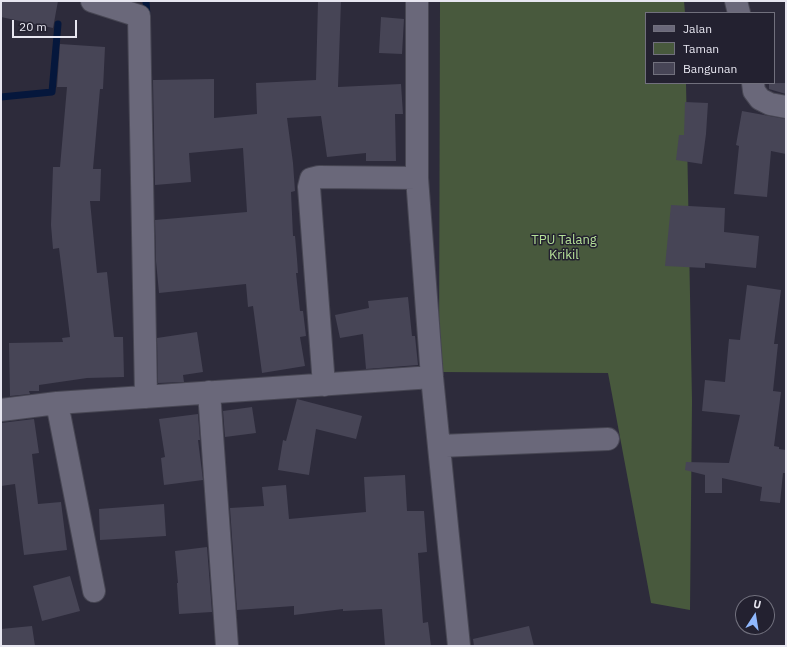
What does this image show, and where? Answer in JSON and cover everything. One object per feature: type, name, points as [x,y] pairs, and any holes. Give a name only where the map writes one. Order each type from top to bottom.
[{"type":"street","points":[[92,1],[139,8],[146,397]]},
{"type":"street","points":[[417,1],[417,178],[432,377],[459,646]]},
{"type":"street","points":[[736,1],[739,12]]},
{"type":"street","points":[[752,84],[754,91],[760,99],[770,104],[786,107]]},
{"type":"street","points":[[324,385],[309,187],[311,179],[319,177],[417,178]]},
{"type":"street","points":[[1,410],[57,403],[432,377]]},
{"type":"street","points":[[209,392],[227,646]]},
{"type":"street","points":[[57,403],[94,591]]},
{"type":"street","points":[[440,446],[608,439]]},
{"type":"green space","name":"TPU Talang Krikil","points":[[440,1],[684,1],[685,12],[645,12],[645,84],[686,84],[692,401],[690,610],[651,603],[608,373],[439,372]]},
{"type":"building","points":[[1,1],[58,1],[53,28],[1,17]]},
{"type":"building","points":[[318,1],[341,1],[338,87],[401,84],[403,114],[395,114],[396,161],[366,161],[366,153],[327,157],[321,116],[287,118],[295,191],[291,192],[293,236],[295,236],[298,273],[296,273],[300,311],[303,311],[306,336],[300,337],[305,366],[262,373],[253,306],[248,307],[246,284],[159,293],[156,261],[155,220],[247,212],[243,148],[189,153],[191,182],[155,185],[153,80],[214,79],[214,118],[257,114],[256,83],[316,80]]},
{"type":"building","points":[[381,17],[404,19],[402,54],[379,53]]},
{"type":"building","points":[[60,44],[105,47],[103,89],[100,89],[93,169],[101,169],[100,201],[90,201],[97,273],[107,272],[114,337],[123,337],[124,377],[87,378],[39,385],[39,391],[29,391],[30,394],[10,396],[9,343],[63,342],[62,338],[70,337],[59,248],[53,249],[51,225],[53,167],[60,167],[67,87],[57,87]]},
{"type":"building","points":[[786,83],[786,94],[769,89],[769,84]]},
{"type":"building","points":[[685,102],[708,103],[702,164],[676,160],[679,135],[684,135]]},
{"type":"building","points":[[742,111],[786,119],[786,154],[771,151],[767,197],[734,194],[739,146],[736,145]]},
{"type":"building","points":[[671,205],[725,208],[724,232],[759,236],[756,268],[705,263],[705,268],[665,266]]},
{"type":"building","points":[[747,285],[781,290],[774,344],[778,344],[773,391],[781,392],[774,446],[779,447],[779,449],[786,450],[786,473],[783,473],[780,503],[760,501],[762,487],[722,478],[722,493],[705,493],[705,475],[685,470],[686,462],[729,463],[740,415],[702,411],[705,380],[725,382],[729,339],[740,340]]},
{"type":"building","points":[[408,297],[412,336],[415,336],[418,365],[366,369],[363,334],[340,338],[335,315],[369,308],[368,301]]},
{"type":"building","points":[[197,332],[203,372],[183,375],[184,382],[158,383],[157,338]]},
{"type":"building","points":[[297,399],[362,416],[356,439],[316,429],[309,475],[278,470],[283,440],[286,441]]},
{"type":"building","points":[[252,407],[256,433],[225,437],[223,411]]},
{"type":"building","points":[[198,414],[200,440],[198,440],[203,480],[164,485],[161,458],[165,457],[159,419]]},
{"type":"building","points":[[34,419],[39,453],[32,454],[38,504],[61,502],[67,550],[24,555],[15,484],[1,486],[1,423]]},
{"type":"building","points":[[405,475],[407,511],[424,511],[427,552],[418,553],[423,623],[428,622],[431,646],[385,646],[382,609],[343,611],[343,609],[294,615],[294,606],[237,610],[230,508],[264,506],[262,487],[286,485],[289,519],[366,512],[364,477]]},
{"type":"building","points":[[164,504],[166,536],[100,540],[99,509]]},
{"type":"building","points":[[207,547],[212,612],[179,614],[175,551]]},
{"type":"building","points":[[70,576],[80,611],[42,621],[33,586]]},
{"type":"building","points":[[32,626],[35,646],[1,646],[1,629]]},
{"type":"building","points":[[529,626],[534,646],[474,646],[473,639]]},
{"type":"waterway","points":[[146,1],[147,17]]},
{"type":"waterway","points":[[1,97],[52,92],[58,24]]}]
